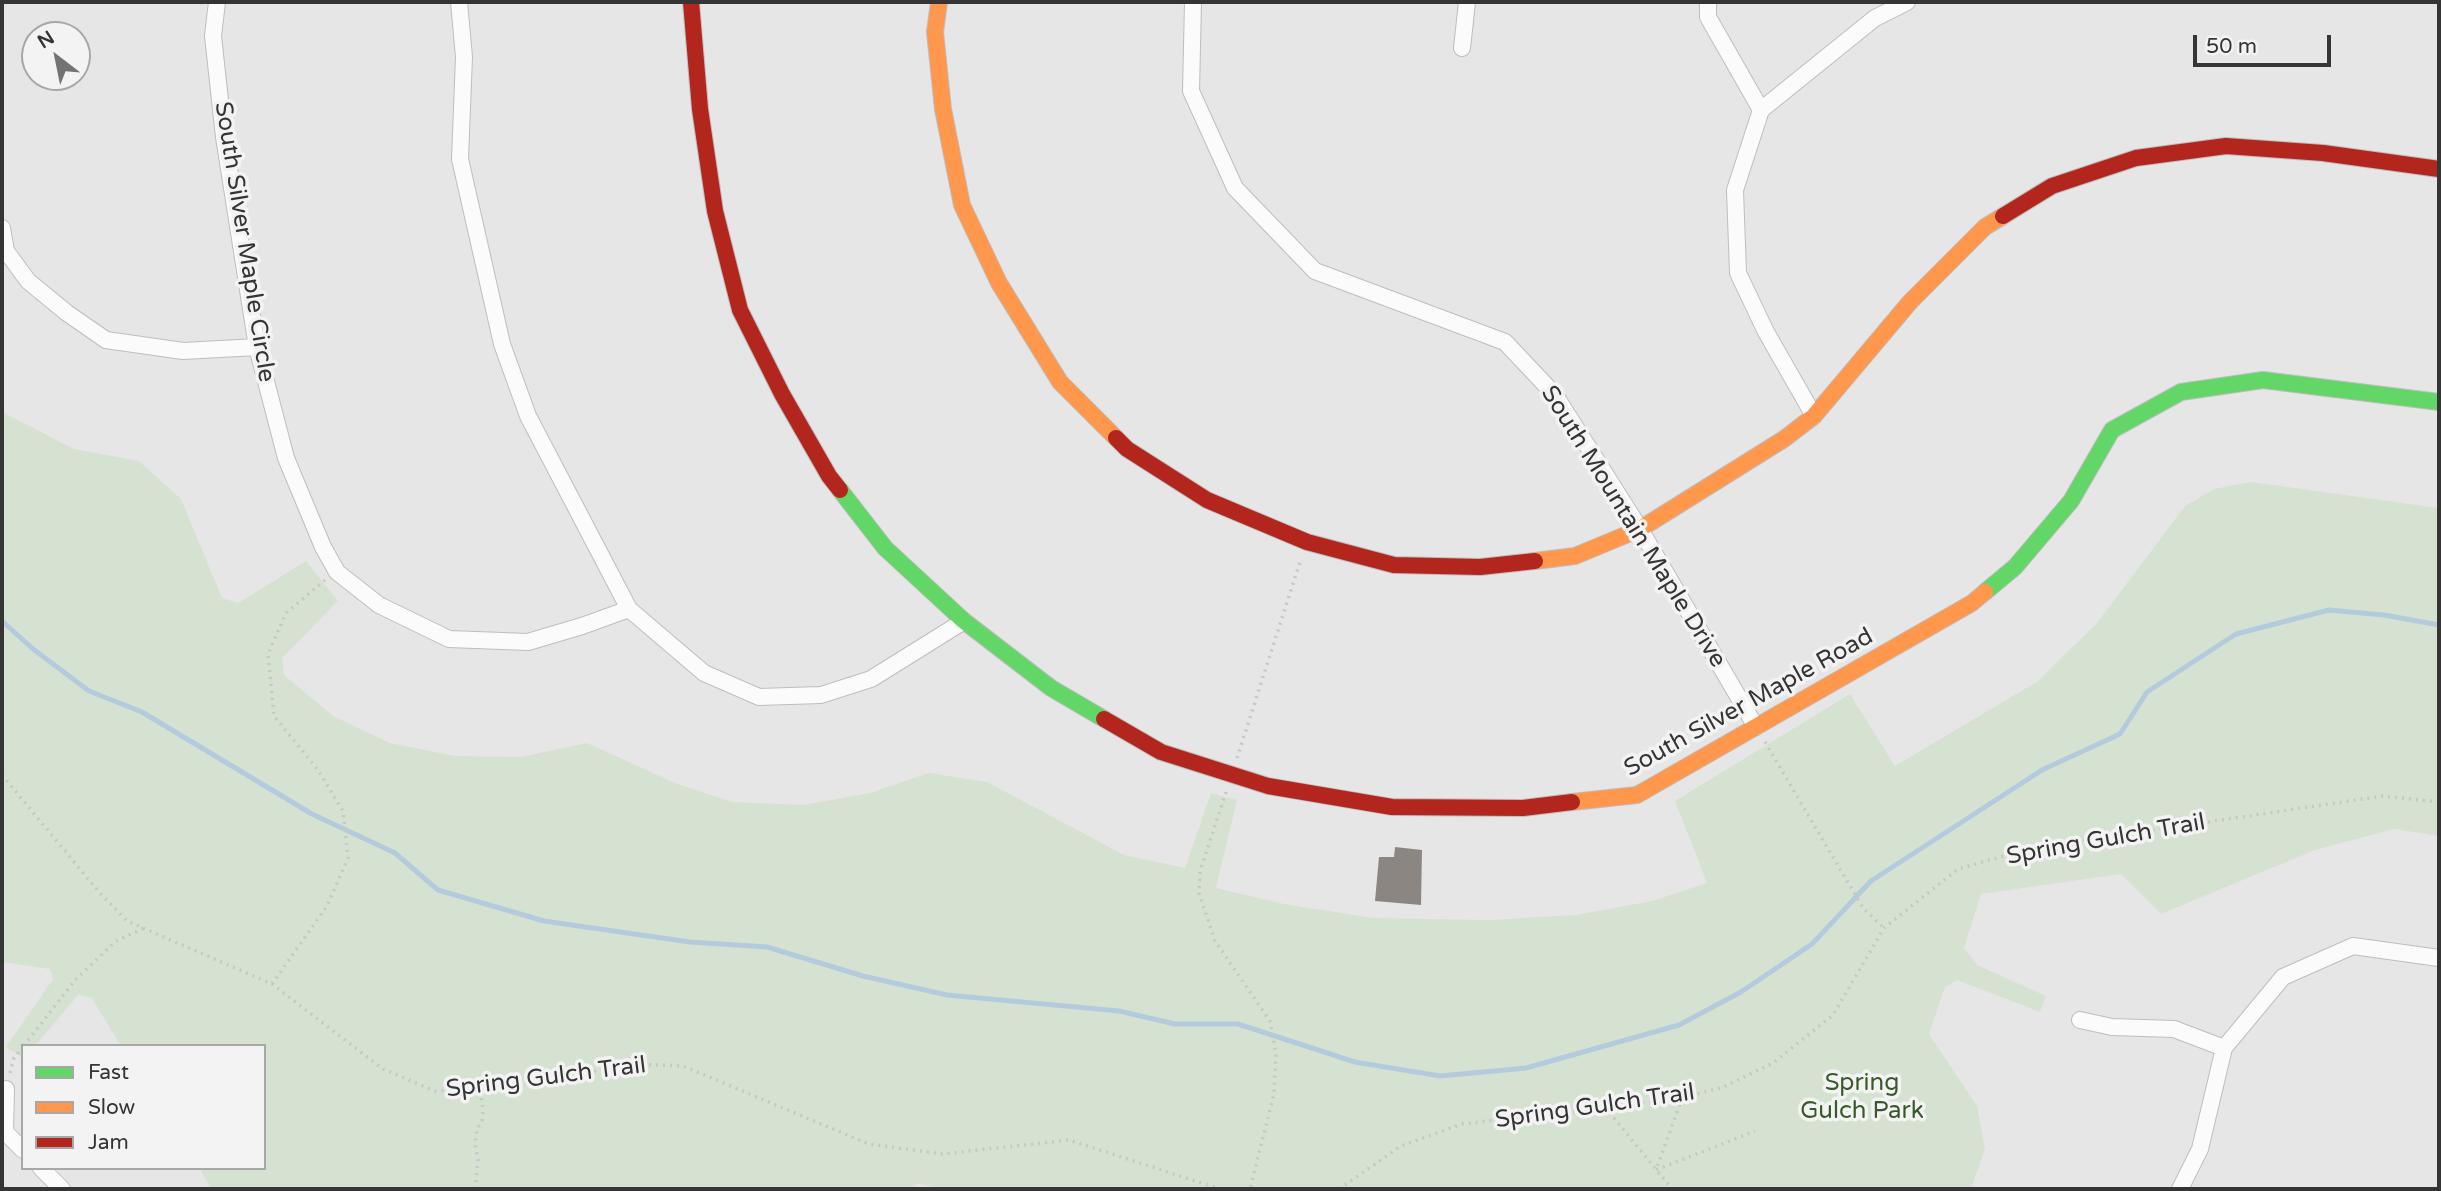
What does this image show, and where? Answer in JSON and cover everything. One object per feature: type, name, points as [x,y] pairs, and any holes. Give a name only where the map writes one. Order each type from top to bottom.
[{"type":"street","name":"South Silver Maple Circle","points":[[216,2],[213,36],[224,137],[257,347],[286,458],[323,547],[337,572],[379,605],[449,639],[528,642],[629,609]]},
{"type":"street","points":[[459,2],[464,57],[460,159],[502,344],[528,416],[629,609],[704,673],[760,697],[821,695],[871,679],[964,621]]},
{"type":"street","name":"South Silver Maple Road","points":[[691,2],[700,109],[715,211],[740,310],[782,394],[829,476],[885,548],[964,621],[1051,688],[1161,752],[1268,786],[1392,807],[1522,808],[1637,795],[1972,603],[2015,568],[2071,500],[2112,430],[2181,391],[2263,380],[2439,402]]},
{"type":"street","points":[[939,2],[935,32],[943,108],[962,205],[999,283],[1060,382],[1127,449],[1207,500],[1307,542],[1394,565],[1480,567],[1575,556],[1640,529],[1784,439],[1814,416],[1910,302],[1985,228],[2052,186],[2136,158],[2226,146],[2323,153],[2439,169]]},
{"type":"street","name":"South Mountain Maple Drive","points":[[1193,2],[1191,91],[1235,188],[1315,271],[1506,342],[1555,395],[1640,529],[1756,727]]},
{"type":"street","points":[[1462,48],[1467,2]]},
{"type":"street","points":[[1708,2],[1708,17],[1761,110]]},
{"type":"street","points":[[1814,416],[1766,332],[1738,273],[1735,190],[1761,110],[1875,18],[1907,2]]},
{"type":"street","points":[[2,228],[6,251],[28,281],[106,340],[183,351],[257,347]]},
{"type":"street","points":[[2180,1189],[2200,1149],[2224,1048],[2283,977],[2353,946],[2439,958]]},
{"type":"street","points":[[2080,1020],[2112,1027],[2174,1029],[2224,1048]]},
{"type":"street","points":[[6,1089],[5,1132],[21,1148]]},
{"type":"street","points":[[43,1170],[62,1189]]},
{"type":"path","points":[[272,984],[327,905],[348,858],[342,811],[318,770],[274,716],[268,654],[286,613],[322,581],[337,572]]},
{"type":"path","points":[[1756,727],[1863,908],[1884,928]]},
{"type":"path","name":"Spring Gulch Trail","points":[[2,775],[99,892],[127,921],[272,984],[383,1069],[435,1091],[492,1089],[633,1064],[683,1066],[869,1144],[942,1154],[1069,1140],[1218,1189]]},
{"type":"path","name":"Spring Gulch Trail","points":[[1339,1189],[1401,1146],[1461,1124],[1682,1098],[1723,1087],[1773,1063],[1833,1015],[1884,928],[1958,869],[2032,848],[2383,796],[2439,802]]},
{"type":"path","points":[[25,1044],[75,980],[116,941],[144,928]]},
{"type":"path","points":[[1250,1189],[1274,1094],[1275,1048],[1270,1021]]},
{"type":"path","points":[[6,1089],[14,1058],[21,1049]]},
{"type":"path","points":[[475,1189],[478,1160],[475,1144],[483,1110],[480,1089]]},
{"type":"path","points":[[1656,1170],[1682,1098]]},
{"type":"path","points":[[1605,1107],[1672,1189]]},
{"type":"path","points":[[1656,1170],[1755,1131]]},
{"type":"green space","name":"Spring Gulch Park","points":[[2,412],[74,449],[139,461],[181,499],[222,598],[238,603],[306,561],[338,601],[282,658],[284,675],[333,716],[390,743],[455,756],[521,757],[587,743],[675,783],[732,802],[803,805],[870,793],[929,773],[987,782],[1124,855],[1185,868],[1211,793],[1237,800],[1216,888],[1284,904],[1373,918],[1489,920],[1576,915],[1652,901],[1707,883],[1675,801],[1850,694],[1895,766],[2038,681],[2097,623],[2185,506],[2214,489],[2251,482],[2439,508],[2439,836],[2394,829],[2315,850],[2161,914],[2121,874],[1981,894],[1964,948],[1977,965],[2046,996],[2040,1012],[1957,980],[1945,987],[1929,1034],[1977,1106],[1985,1149],[1971,1189],[949,1189],[918,1184],[910,1189],[212,1189],[200,1170],[266,1170],[266,1044],[120,1044],[91,997],[78,995],[37,1044],[21,1044],[21,1057],[6,1047],[53,979],[50,969],[2,962]]},
{"type":"building","points":[[1395,847],[1422,850],[1421,905],[1375,901],[1379,857],[1394,857]]},
{"type":"waterway","points":[[2,621],[33,649],[89,691],[142,712],[312,814],[395,853],[438,890],[544,921],[690,942],[767,947],[863,976],[947,995],[1119,1011],[1175,1024],[1238,1024],[1355,1062],[1440,1076],[1526,1068],[1679,1025],[1741,992],[1812,944],[1871,881],[2042,770],[2120,734],[2147,692],[2236,634],[2329,610],[2384,615],[2439,625]]},
{"type":"traffic: fast","points":[[1985,592],[2015,567],[2071,501],[2112,430],[2181,392],[2263,380],[2439,402]]},
{"type":"traffic: fast","points":[[840,490],[885,548],[964,621],[1051,688],[1104,719]]},
{"type":"traffic: slow","points":[[939,2],[935,32],[943,109],[962,205],[999,283],[1060,382],[1116,438]]},
{"type":"traffic: slow","points":[[1535,561],[1575,556],[1640,529],[1784,439],[1814,416],[1910,302],[1985,227],[2003,216]]},
{"type":"traffic: slow","points":[[1572,802],[1637,795],[1972,603],[1985,592]]},
{"type":"traffic: jam","points":[[691,2],[700,109],[715,211],[740,310],[782,394],[829,476],[840,490]]},
{"type":"traffic: jam","points":[[2003,216],[2052,186],[2136,158],[2226,146],[2323,153],[2439,169]]},
{"type":"traffic: jam","points":[[1116,438],[1127,449],[1207,500],[1307,542],[1394,565],[1480,567],[1535,561]]},
{"type":"traffic: jam","points":[[1104,719],[1161,752],[1268,786],[1392,807],[1523,808],[1572,802]]}]
